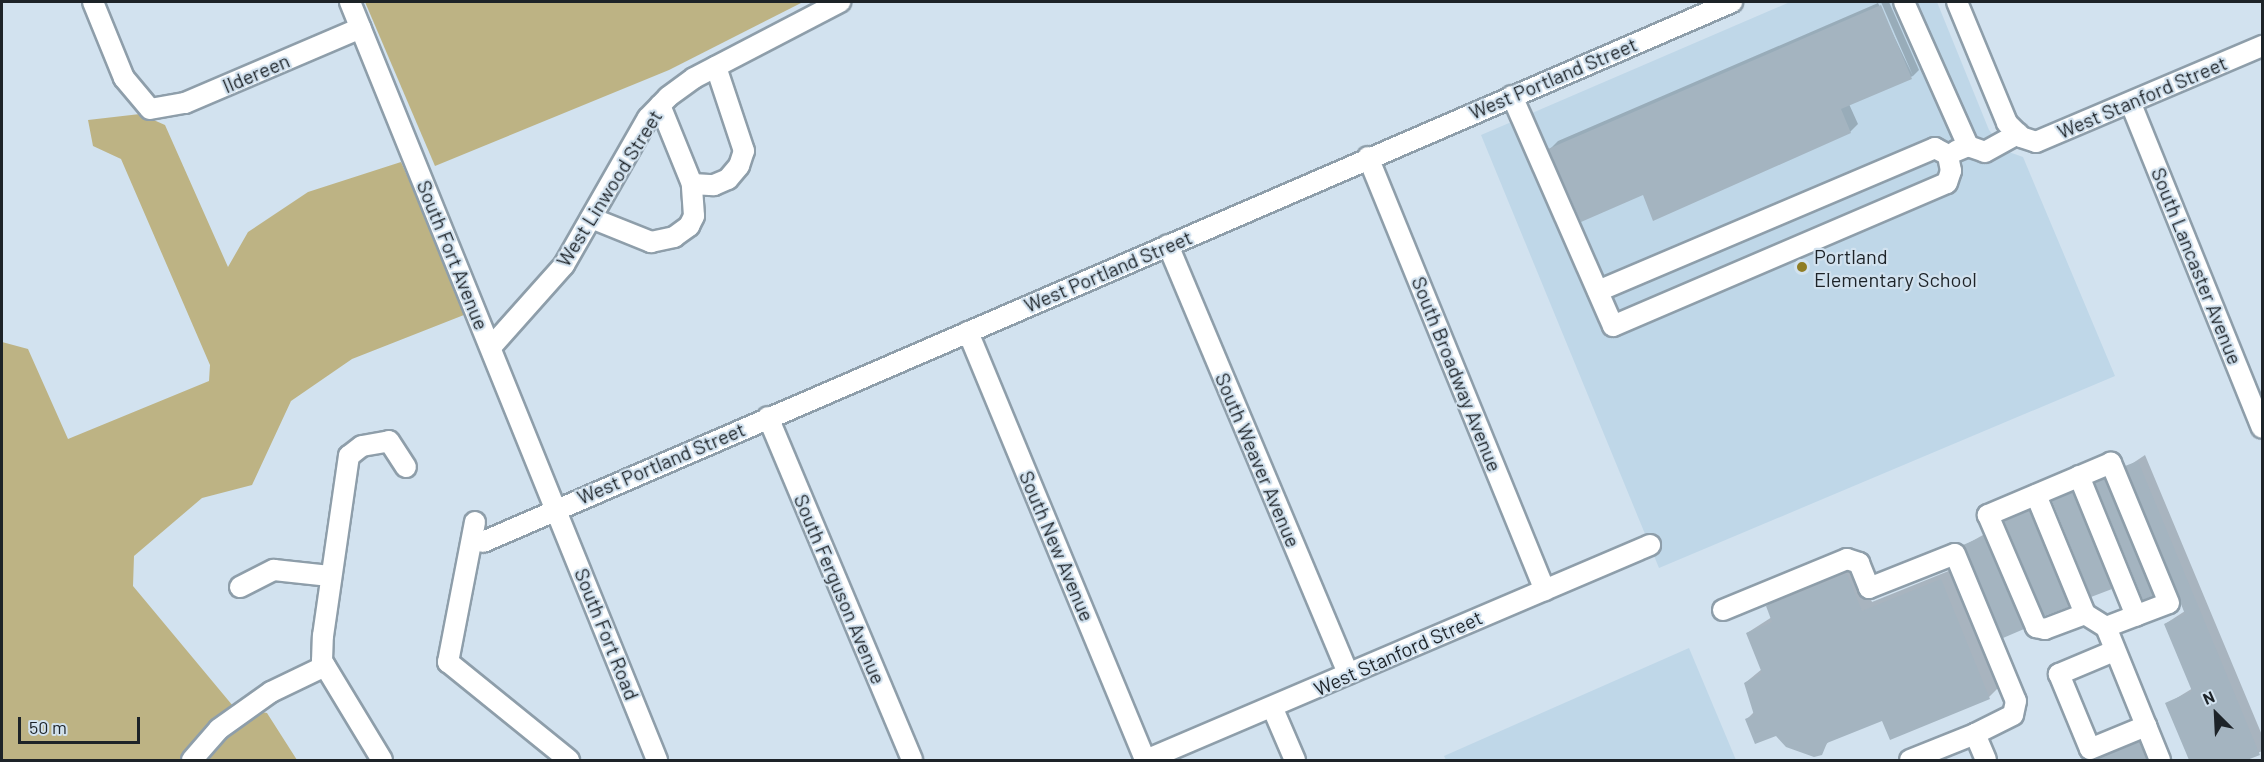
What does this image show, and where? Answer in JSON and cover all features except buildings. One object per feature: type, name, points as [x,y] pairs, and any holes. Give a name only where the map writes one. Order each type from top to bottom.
[{"type":"street","name":"Ildereen","points":[[93,2],[124,78],[150,109],[185,103],[361,28]]},
{"type":"street","name":"South Fort Avenue","points":[[350,2],[556,508]]},
{"type":"street","name":"West Linwood Street","points":[[491,347],[564,265],[648,118],[660,105],[694,78],[840,2]]},
{"type":"street","name":"West Portland Street","points":[[483,542],[556,508],[1512,96],[1694,9],[1732,2]]},
{"type":"street","points":[[1904,2],[1968,146]]},
{"type":"street","points":[[1948,155],[1968,146],[1985,152],[2019,136],[2007,123],[1957,2]]},
{"type":"street","name":"West Stanford Street","points":[[2019,136],[2036,142],[2131,104],[2262,46]]},
{"type":"street","points":[[692,183],[714,185],[728,179],[739,166],[744,151],[716,67]]},
{"type":"street","points":[[1512,96],[1613,326],[1947,183],[1951,171],[1948,155]]},
{"type":"street","name":"South Lancaster Avenue","points":[[2131,104],[2262,428]]},
{"type":"street","points":[[591,218],[641,240],[661,242],[683,231],[694,216],[692,183],[660,105]]},
{"type":"street","points":[[1598,291],[1935,148],[1948,155]]},
{"type":"street","name":"South Broadway Avenue","points":[[1368,157],[1545,590]]},
{"type":"street","name":"South Weaver Avenue","points":[[1168,245],[1348,674]]},
{"type":"street","name":"South New Avenue","points":[[968,332],[1146,760]]},
{"type":"street","name":"South Ferguson Avenue","points":[[768,417],[912,760]]},
{"type":"street","points":[[382,760],[325,666],[323,636],[341,495],[349,456],[362,446],[389,441],[406,467]]},
{"type":"street","points":[[2085,614],[2045,629],[2036,627],[1988,515],[2111,463],[2169,603],[2106,627]]},
{"type":"street","points":[[2079,476],[2136,616]]},
{"type":"street","points":[[2036,495],[2085,614],[2106,627],[2160,760]]},
{"type":"street","name":"South Fort Road","points":[[556,508],[657,760]]},
{"type":"street","points":[[475,522],[447,662],[569,760]]},
{"type":"street","name":"West Stanford Street","points":[[1146,760],[1273,709],[1348,674],[1650,545]]},
{"type":"street","points":[[1723,610],[1847,559],[1859,563],[1869,588],[1955,554],[2016,701],[2013,715],[1975,734],[1910,760]]},
{"type":"street","points":[[240,587],[274,570],[330,576]]},
{"type":"street","points":[[2114,651],[2059,674],[2090,749],[2146,726]]},
{"type":"street","points":[[192,760],[219,729],[271,692],[325,666]]},
{"type":"street","points":[[1273,709],[1295,760]]},
{"type":"street","points":[[1975,734],[1986,760]]},
{"type":"shaded area","points":[[365,2],[803,2],[669,70],[435,166]]},
{"type":"shaded area","name":"Portland Elementary School","points":[[1790,2],[1937,2],[1989,130],[2006,151],[2023,157],[2115,376],[1659,568],[1481,135]]},
{"type":"shaded area","points":[[140,114],[165,125],[228,267],[248,232],[308,192],[401,162],[469,313],[352,359],[291,401],[252,485],[202,498],[134,556],[133,586],[233,706],[267,713],[297,760],[2,760],[2,342],[28,349],[68,439],[209,381],[210,365],[121,159],[93,146],[88,120]]},
{"type":"shaded area","points":[[1689,648],[1736,760],[1446,760],[1444,756]]},
{"type":"place","name":"Portland Elementary School","points":[[1802,267]]}]
